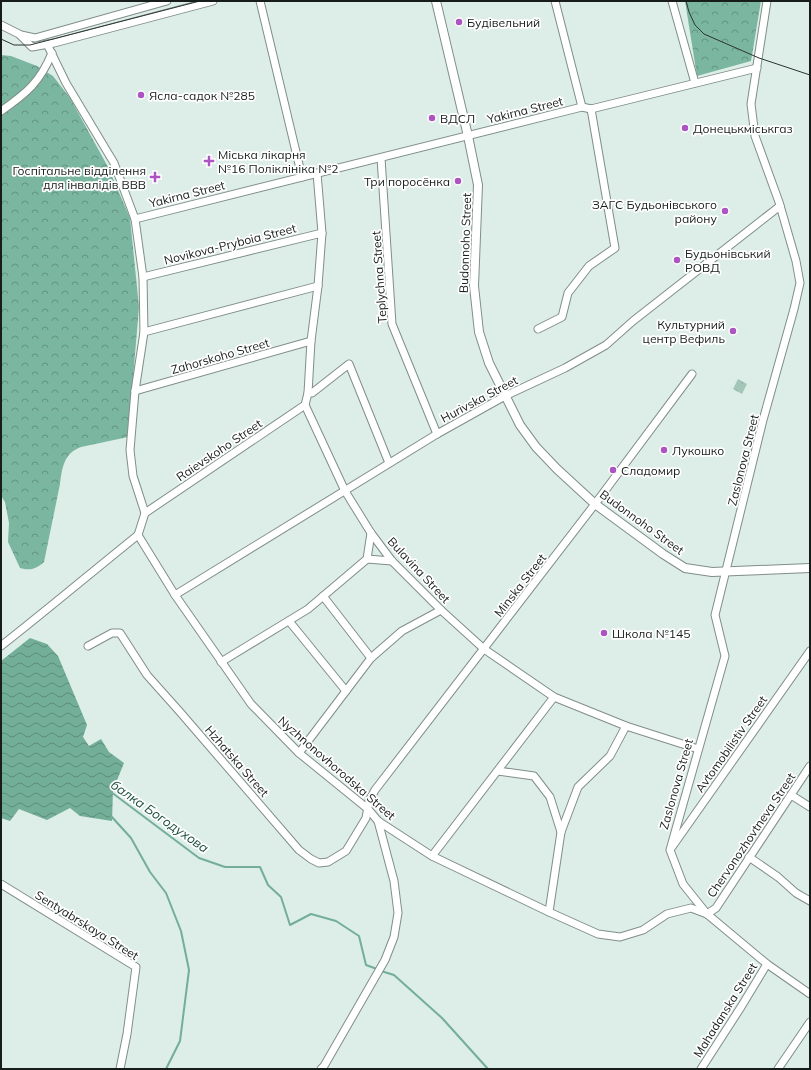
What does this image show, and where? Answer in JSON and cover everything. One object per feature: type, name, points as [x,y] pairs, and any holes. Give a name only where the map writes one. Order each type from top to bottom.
[{"type":"main road","name":"Budonnoho Street","points":[[436,1],[478,185],[474,286],[479,332],[490,363],[520,424],[536,447],[557,469],[595,504],[663,554],[685,568],[712,572],[810,568]]},
{"type":"street","points":[[1,25],[18,34],[35,38],[167,1]]},
{"type":"street","points":[[18,34],[32,47],[213,1]]},
{"type":"street","points":[[260,1],[302,177]]},
{"type":"street","points":[[555,1],[582,107]]},
{"type":"street","points":[[672,1],[695,83]]},
{"type":"street","name":"Zaslonova Street","points":[[670,850],[725,656],[715,615],[763,420],[800,283],[796,261],[780,206],[755,136],[751,104],[767,1]]},
{"type":"street","points":[[1,646],[138,535],[145,514],[133,476],[130,450],[134,391],[144,332],[143,277],[135,218],[114,163],[66,83],[47,44]]},
{"type":"street","points":[[1,111],[17,100],[38,81],[46,69],[52,53]]},
{"type":"street","name":"Yakirna Street","points":[[135,218],[582,107],[591,109],[757,68]]},
{"type":"street","points":[[538,329],[562,317],[568,294],[589,266],[615,248],[591,109]]},
{"type":"street","name":"Teplychna Street","points":[[381,158],[392,324],[436,434]]},
{"type":"street","points":[[305,405],[308,393],[311,341],[318,286],[322,233],[317,173]]},
{"type":"street","name":"Hurivska Street","points":[[176,595],[436,434],[505,396],[565,368],[606,345],[780,206]]},
{"type":"street","name":"Novikova-Pryboia Street","points":[[143,277],[322,233]]},
{"type":"street","points":[[144,332],[318,286]]},
{"type":"street","name":"Zahorskoho Street","points":[[134,391],[311,341]]},
{"type":"street","points":[[308,393],[312,393],[349,364],[389,464]]},
{"type":"street","name":"Minska Street","points":[[368,809],[369,801],[375,790],[595,504],[692,374]]},
{"type":"street","name":"Raievskoho Street","points":[[145,514],[305,405]]},
{"type":"street","name":"Bulavina Street","points":[[305,405],[345,490],[371,533],[392,561],[441,610],[484,649],[554,697],[626,726],[698,749]]},
{"type":"street","points":[[221,662],[289,622],[308,609],[367,559],[371,533]]},
{"type":"street","name":"Nyzhnonovhorodska Street","points":[[138,535],[176,595],[250,704],[300,753],[368,809],[378,822],[432,856],[598,934],[620,937],[642,930],[667,914],[691,908],[707,914]]},
{"type":"street","points":[[367,559],[392,561]]},
{"type":"street","points":[[323,596],[371,658]]},
{"type":"street","points":[[300,753],[371,658],[402,631],[441,610]]},
{"type":"street","points":[[289,622],[346,691]]},
{"type":"street","name":"Hzhatska Street","points":[[88,646],[112,633],[120,633],[147,675],[299,850],[311,859],[319,863],[328,862],[346,851],[366,818],[368,809]]},
{"type":"street","name":"Avtomobilistiv Street","points":[[670,850],[810,651]]},
{"type":"street","points":[[432,856],[554,697]]},
{"type":"street","points":[[549,912],[561,832],[578,787],[610,756],[626,726]]},
{"type":"street","name":"Chervonozhovtneva Street","points":[[707,914],[716,908],[810,766]]},
{"type":"street","points":[[498,771],[534,776],[550,797],[561,832]]},
{"type":"street","points":[[791,795],[810,807]]},
{"type":"street","points":[[325,1068],[385,960],[394,937],[398,913],[394,881],[378,822]]},
{"type":"street","points":[[670,850],[683,884],[707,914],[767,964],[810,994]]},
{"type":"street","points":[[749,857],[778,877],[796,893],[810,901]]},
{"type":"street","name":"Sentyabrskaya Street","points":[[1,884],[136,967],[127,1034],[120,1069]]},
{"type":"street","name":"Mahadanska Street","points":[[700,1069],[741,1007],[767,964]]},
{"type":"street","points":[[778,1069],[810,1022]]},
{"type":"green space","points":[[685,1],[761,1],[751,61],[697,76]]},
{"type":"green space","points":[[1,55],[11,56],[37,66],[53,76],[70,98],[108,167],[130,218],[139,307],[128,437],[81,447],[67,457],[63,467],[44,562],[36,568],[30,569],[20,568],[8,542],[9,523],[5,502],[1,496]]},
{"type":"green space","points":[[738,379],[747,384],[742,394],[733,389]]},
{"type":"water","points":[[30,638],[47,644],[58,656],[87,725],[83,737],[89,746],[101,739],[109,752],[124,763],[113,790],[112,821],[80,816],[70,808],[47,820],[19,809],[10,821],[1,818],[1,661]]},
{"type":"waterway","name":"балка Богодухова","points":[[111,792],[199,858],[225,867],[260,867],[268,885],[281,897],[290,925],[311,914],[336,921],[359,936],[366,965],[377,969]]},
{"type":"waterway","points":[[111,816],[131,838],[150,872],[166,893],[181,931],[189,970],[180,1041],[166,1069]]},
{"type":"waterway","name":"балка Богодухова","points":[[381,971],[394,975],[442,1018],[488,1069]]},
{"type":"tram line","points":[[1,39],[14,45],[30,45],[200,1]]},
{"type":"tram line","points":[[686,1],[695,25],[704,34],[759,58],[810,75]]},
{"type":"place","name":"Будівельний","points":[[459,22]]},
{"type":"place","name":"Ясла-садок №285","points":[[141,95]]},
{"type":"place","name":"ВДСЛ","points":[[432,118]]},
{"type":"place","name":"Донецькміськгаз","points":[[685,128]]},
{"type":"place","name":"Міська лікарня №16 Поліклініка №2","points":[[209,161]]},
{"type":"place","name":"Госпітальне відділення для інвалідів ВВВ","points":[[155,177]]},
{"type":"place","name":"Три поросёнка","points":[[458,181]]},
{"type":"place","name":"ЗАГС Будьонівського району","points":[[725,211]]},
{"type":"place","name":"Будьонівський РОВД","points":[[677,260]]},
{"type":"place","name":"Культурний центр Вефиль","points":[[733,331]]},
{"type":"place","name":"Лукошко","points":[[664,450]]},
{"type":"place","name":"Сладомир","points":[[613,470]]},
{"type":"place","name":"Школа №145","points":[[604,633]]}]
